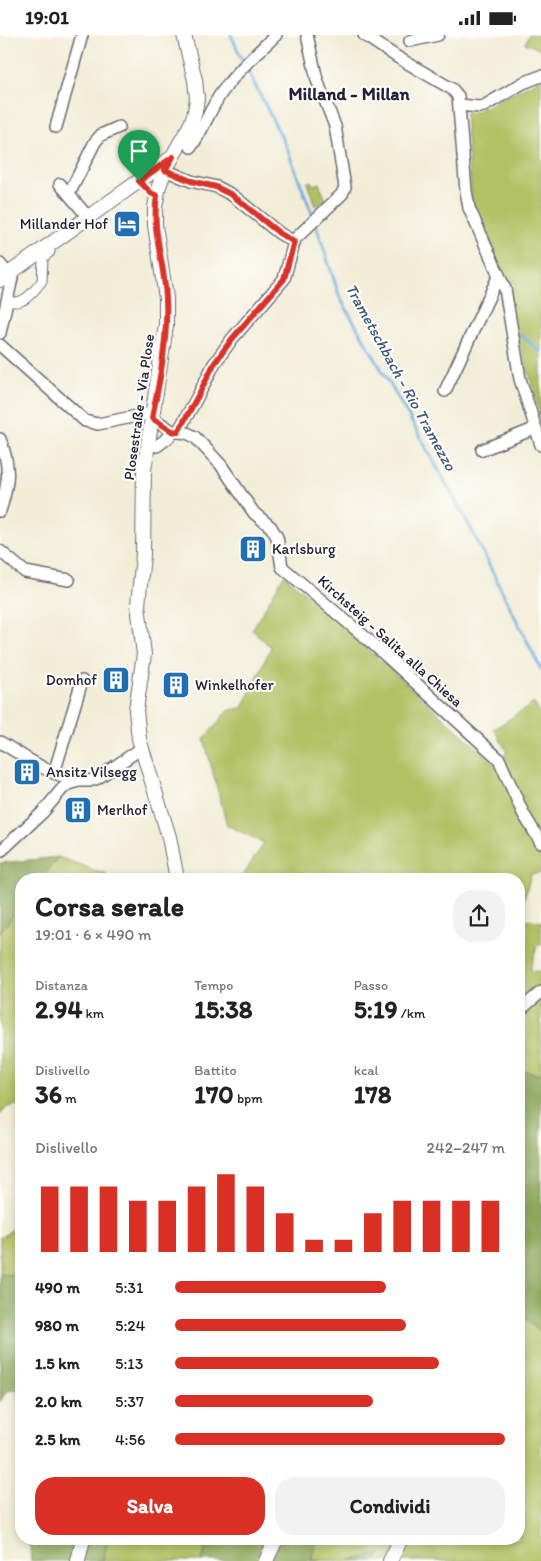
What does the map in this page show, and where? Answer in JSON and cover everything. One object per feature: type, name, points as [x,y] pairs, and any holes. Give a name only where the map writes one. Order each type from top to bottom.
[{"type":"street","points":[[56,127],[82,35]]},
{"type":"street","name":"Plosestraße - Via Plose","points":[[176,873],[169,837],[142,750],[136,724],[136,710],[144,654],[138,605],[142,555],[144,471],[166,325],[164,278],[155,225],[157,196],[165,170],[191,124],[197,98],[195,80],[184,35]]},
{"type":"street","points":[[191,147],[203,129],[221,93],[246,64],[276,35]]},
{"type":"street","points":[[157,446],[175,432],[200,392],[214,364],[232,339],[284,279],[294,242],[298,235],[344,191],[345,182],[335,126],[317,80],[307,35]]},
{"type":"street","points":[[364,35],[455,92],[458,96],[469,208],[504,289],[521,385],[541,445]]},
{"type":"street","points":[[397,57],[412,38],[438,35]]},
{"type":"street","points":[[460,105],[484,106],[523,83],[541,76]]},
{"type":"street","points":[[69,194],[95,142],[101,135],[120,127]]},
{"type":"street","points":[[0,333],[12,278],[3,272],[88,217],[173,157]]},
{"type":"street","points":[[165,170],[191,181],[216,187],[232,195],[279,233],[294,242]]},
{"type":"street","points":[[139,181],[151,193],[157,196]]},
{"type":"street","points":[[60,184],[88,217]]},
{"type":"street","points":[[7,301],[14,303],[23,302],[42,281],[43,258],[53,250]]},
{"type":"street","points":[[445,391],[499,275]]},
{"type":"street","points":[[0,345],[85,421],[98,424],[142,414],[147,414],[152,418]]},
{"type":"street","name":"Kirchsteig - Salita alla Chiesa","points":[[152,418],[175,432],[187,433],[195,437],[221,465],[254,513],[271,527],[277,537],[282,567],[372,643],[499,759],[523,813],[541,843]]},
{"type":"street","points":[[482,450],[536,428]]},
{"type":"street","points":[[0,439],[8,465],[7,489],[0,511]]},
{"type":"street","points":[[0,551],[25,571],[69,580]]},
{"type":"street","points":[[54,773],[82,681]]},
{"type":"street","points":[[0,742],[54,773],[67,779],[79,781],[98,778],[136,752],[142,750]]},
{"type":"street","points":[[2,850],[43,812],[62,789],[68,784],[79,781]]},
{"type":"street","points":[[525,1006],[541,992]]},
{"type":"street","points":[[78,1561],[82,1545]]},
{"type":"street","points":[[266,1561],[273,1545]]},
{"type":"street","points":[[390,1561],[399,1545]]},
{"type":"green space","points":[[529,35],[541,35],[541,50],[525,43]]},
{"type":"green space","points":[[541,79],[541,421],[530,377],[472,202],[465,113],[475,112]]},
{"type":"green space","points":[[311,181],[313,185],[319,183],[326,201],[315,206],[307,183]]},
{"type":"green space","points":[[284,575],[497,766],[507,752],[494,729],[534,703],[541,716],[541,873],[531,874],[525,896],[525,873],[245,873],[264,843],[227,825],[204,739],[227,712],[243,708],[271,647],[252,630]]},
{"type":"green space","points":[[58,857],[103,873],[46,873]]},
{"type":"green space","points":[[58,857],[46,873],[15,873],[15,913],[0,932],[0,863]]},
{"type":"green space","points":[[15,913],[15,1105],[7,1107],[0,1115],[0,932]]},
{"type":"green space","points":[[525,919],[541,922],[541,945],[537,945],[530,970],[541,972],[541,1075],[525,1071]]},
{"type":"green space","points":[[525,1071],[541,1075],[541,1331],[525,1319]]},
{"type":"green space","points":[[15,1228],[15,1275],[0,1274],[1,1237]]},
{"type":"green space","points":[[0,1274],[15,1275],[15,1389],[6,1392],[0,1402]]},
{"type":"green space","points":[[525,1319],[541,1331],[541,1561],[376,1561],[380,1554],[348,1561],[311,1560],[315,1545],[525,1545]]},
{"type":"green space","points":[[30,1545],[107,1545],[103,1561],[31,1561]]},
{"type":"green space","points":[[107,1545],[206,1545],[202,1561],[103,1561]]},
{"type":"green space","points":[[206,1545],[315,1545],[311,1559],[319,1561],[202,1561]]},
{"type":"green space","points":[[381,1554],[376,1561],[348,1561]]},
{"type":"waterway","name":"Trametschbach - Rio Tramezzo","points":[[231,35],[243,62]]},
{"type":"waterway","name":"Trametschbach - Rio Tramezzo","points":[[246,67],[286,146],[313,216]]},
{"type":"waterway","name":"Trametschbach - Rio Tramezzo","points":[[315,222],[340,298],[470,527],[541,669]]},
{"type":"waterway","points":[[521,335],[541,352]]},
{"type":"place","name":"Millander Hof","points":[[127,224]]},
{"type":"place","name":"Karlsburg","points":[[253,549]]},
{"type":"place","name":"Domhof","points":[[116,680]]},
{"type":"place","name":"Winkelhofer","points":[[176,685]]},
{"type":"place","name":"Ansitz Vilsegg","points":[[27,772]]},
{"type":"place","name":"Merlhof","points":[[78,810]]},
{"type":"district","name":"Milland - Millan","points":[[349,94]]},
{"type":"route","points":[[173,157],[165,170],[191,181],[216,187],[232,195],[279,233],[294,242],[292,256],[284,279],[232,339],[214,364],[178,432],[172,431],[152,418],[164,350],[166,298],[154,216],[157,196],[151,193],[139,181],[173,157]]}]
